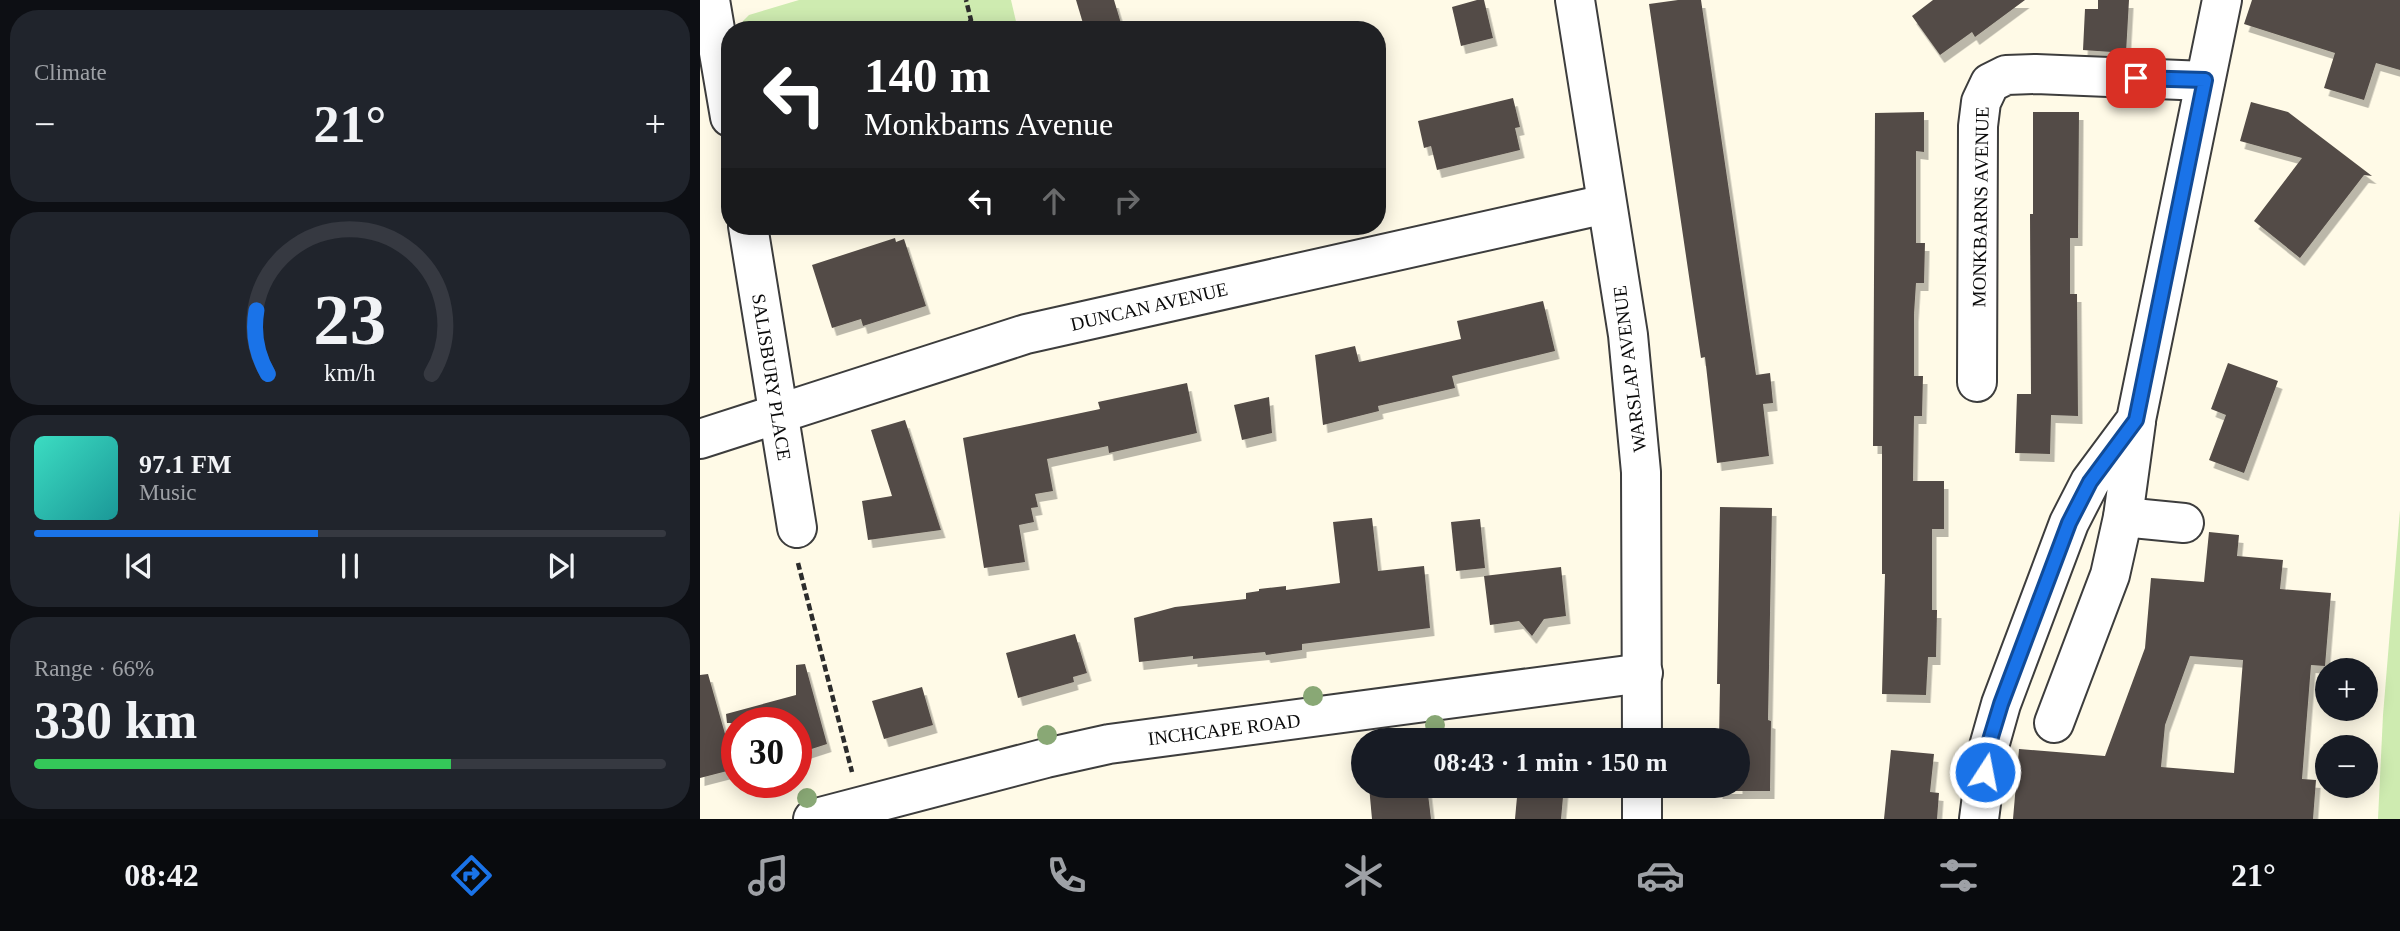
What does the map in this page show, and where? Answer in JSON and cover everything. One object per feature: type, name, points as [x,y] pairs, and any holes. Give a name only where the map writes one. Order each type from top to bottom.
[{"type":"street","points":[[710,0],[721,64]]},
{"type":"street","name":"WARSLAP AVENUE","points":[[1575,0],[1628,335],[1642,472],[1642,728]]},
{"type":"street","points":[[2054,723],[2110,575],[2123,517],[2136,420],[2222,0]]},
{"type":"street","name":"MONKBARNS AVENUE","points":[[1978,382],[1979,126],[1981,102],[1990,83],[2006,75],[2036,74],[2205,80]]},
{"type":"street","name":"DUNCAN AVENUE","points":[[700,439],[1026,334],[1606,204]]},
{"type":"street","name":"SALISBURY PLACE","points":[[749,235],[797,528]]},
{"type":"street","points":[[1979,819],[1987,750],[2001,704],[2069,523],[2090,482],[2136,420]]},
{"type":"street","points":[[2123,517],[2184,523]]},
{"type":"street","name":"INCHCAPE ROAD","points":[[813,819],[1109,744],[1643,674]]},
{"type":"street","points":[[1642,798],[1642,819]]},
{"type":"path","points":[[966,0],[970,21]]},
{"type":"path","points":[[797,528],[795,552],[861,806]]},
{"type":"green space","points":[[799,0],[1011,0],[1016,21],[743,21],[749,15]]},
{"type":"green space","points":[[2400,510],[2400,819],[2378,819],[2383,715]]},
{"type":"building","points":[[1076,0],[1114,0],[1120,21],[1082,21]]},
{"type":"building","points":[[1484,0],[1493,38],[1461,46],[1452,7]]},
{"type":"building","points":[[1701,0],[1756,375],[1770,373],[1773,403],[1763,404],[1769,456],[1717,463],[1705,357],[1701,358],[1649,4]]},
{"type":"building","points":[[1933,0],[2025,0],[1975,37],[1972,32],[1940,55],[1912,16]]},
{"type":"building","points":[[2098,0],[2129,0],[2126,53],[2083,50],[2085,9],[2098,9]]},
{"type":"building","points":[[2252,0],[2400,0],[2400,70],[2376,63],[2364,100],[2324,88],[2335,53],[2244,24]]},
{"type":"building","points":[[1513,98],[1520,127],[1515,128],[1520,150],[1437,170],[1431,146],[1424,148],[1418,121]]},
{"type":"building","points":[[2251,102],[2288,112],[2372,176],[2364,175],[2300,258],[2254,221],[2302,158],[2240,141]]},
{"type":"building","points":[[1924,112],[1924,152],[1916,151],[1916,243],[1925,243],[1924,283],[1916,283],[1914,314],[1914,376],[1923,376],[1922,416],[1914,416],[1913,481],[1944,481],[1944,529],[1932,529],[1932,610],[1937,610],[1936,657],[1928,657],[1926,695],[1882,694],[1885,574],[1882,574],[1882,446],[1873,446],[1875,113]]},
{"type":"building","points":[[2033,112],[2079,112],[2078,238],[2070,238],[2070,294],[2077,294],[2078,416],[2051,415],[2050,454],[2015,453],[2017,394],[2031,394],[2030,214],[2033,214]]},
{"type":"building","points":[[895,238],[896,242],[904,239],[926,306],[863,326],[861,319],[832,328],[812,265]]},
{"type":"building","points":[[1543,301],[1555,351],[1452,376],[1455,388],[1378,406],[1379,411],[1323,425],[1315,355],[1355,346],[1359,362],[1461,339],[1457,321]]},
{"type":"building","points":[[2228,363],[2278,381],[2244,473],[2209,460],[2226,415],[2211,409]]},
{"type":"building","points":[[1187,383],[1197,433],[1109,453],[1108,446],[1047,459],[1053,491],[1035,494],[1038,507],[1031,508],[1034,522],[1019,525],[1025,562],[984,568],[963,438],[1100,409],[1098,402]]},
{"type":"building","points":[[1269,397],[1272,433],[1242,440],[1234,405]]},
{"type":"building","points":[[905,420],[941,530],[868,540],[862,501],[892,496],[871,430]]},
{"type":"building","points":[[1720,507],[1772,508],[1768,720],[1771,721],[1770,791],[1750,791],[1750,728],[1719,728],[1720,684],[1717,684]]},
{"type":"building","points":[[1372,518],[1378,571],[1424,566],[1430,628],[1302,644],[1302,650],[1266,655],[1265,652],[1139,662],[1134,618],[1175,607],[1246,599],[1246,593],[1259,589],[1286,586],[1286,590],[1340,583],[1333,522]]},
{"type":"building","points":[[1480,519],[1485,568],[1456,571],[1451,522]]},
{"type":"building","points":[[2209,532],[2239,535],[2237,556],[2283,560],[2280,589],[2331,593],[2326,658],[2315,658],[2315,665],[2311,665],[2302,779],[2315,780],[2313,819],[2013,819],[2019,749],[2105,756],[2145,648],[2151,578],[2204,582]],"holes":[[[2190,656],[2243,660],[2234,773],[2161,767],[2165,725]]]},
{"type":"building","points":[[1561,567],[1566,616],[1544,619],[1532,636],[1519,621],[1490,625],[1484,576]]},
{"type":"building","points":[[1075,634],[1087,673],[1073,677],[1074,682],[1018,698],[1006,653]]},
{"type":"building","points":[[805,664],[827,744],[812,749],[812,707],[752,707],[796,695],[796,665]]},
{"type":"building","points":[[708,674],[721,720],[721,773],[700,778],[700,675]]},
{"type":"building","points":[[922,687],[933,725],[884,739],[872,701]]},
{"type":"building","points":[[1891,750],[1934,754],[1930,792],[1939,793],[1937,819],[1884,819]]},
{"type":"building","points":[[1370,798],[1428,798],[1431,819],[1372,819]]},
{"type":"building","points":[[1517,798],[1563,798],[1561,819],[1515,819]]},
{"type":"route","points":[[1985,772],[1987,750],[2001,704],[2069,523],[2090,482],[2136,420],[2205,80],[2136,78]]}]
